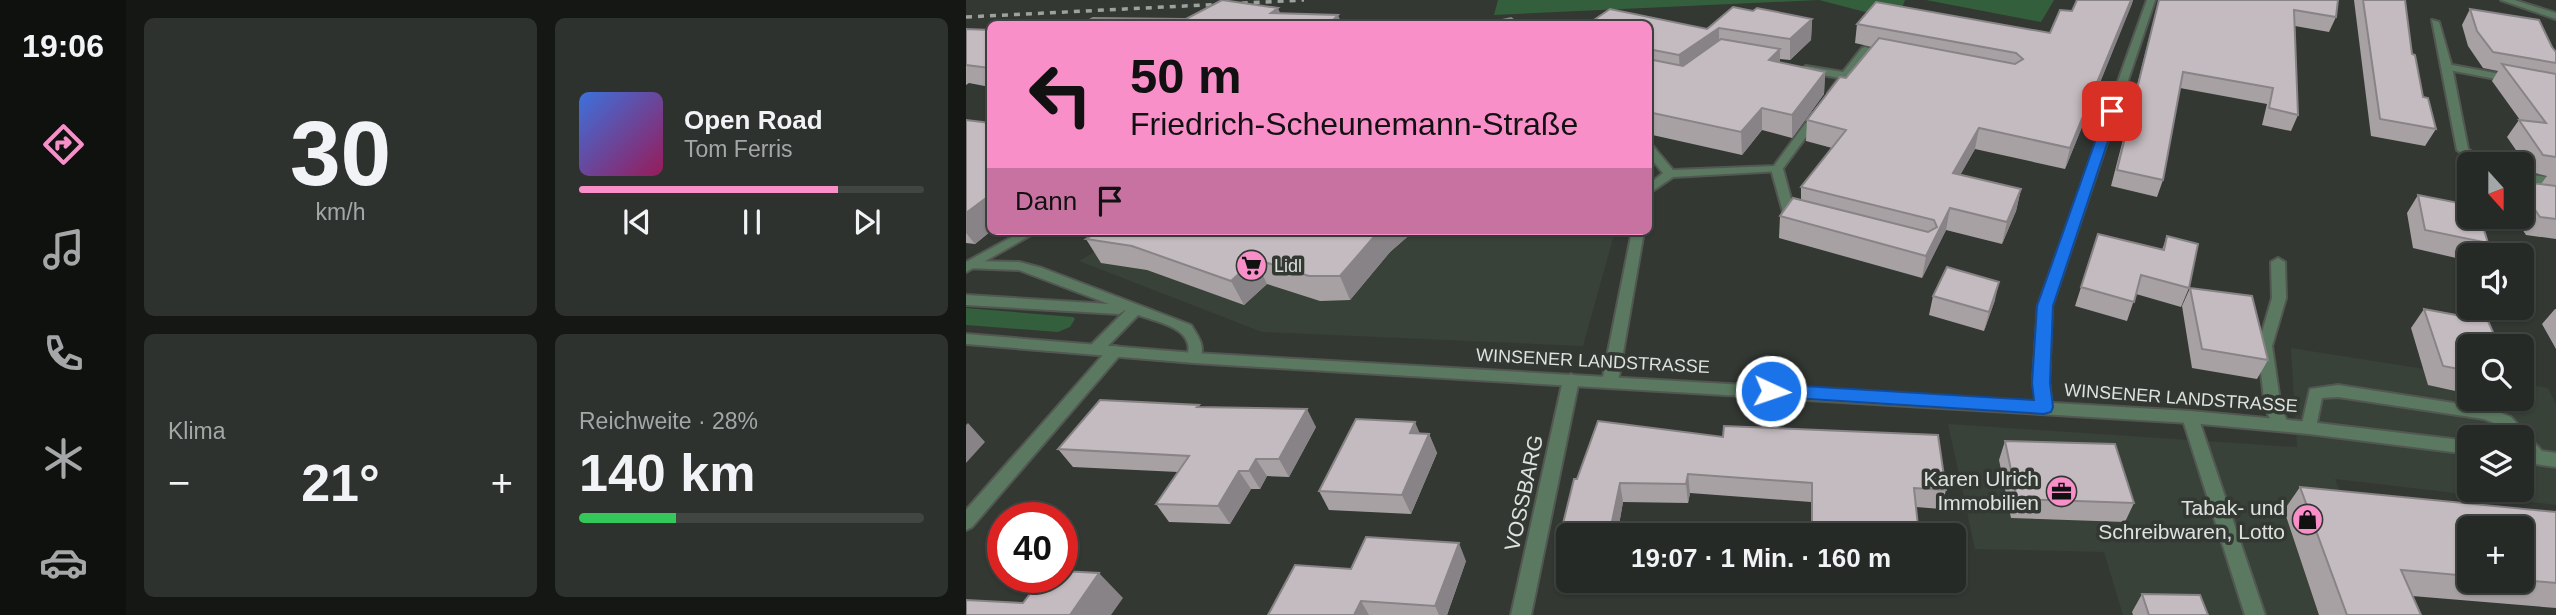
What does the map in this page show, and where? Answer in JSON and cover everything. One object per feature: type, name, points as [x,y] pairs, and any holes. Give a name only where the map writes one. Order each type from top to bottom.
[{"type":"street","points":[[2044,407],[2041,383],[2045,306],[2151,0]]},
{"type":"street","points":[[2505,0],[2556,16]]},
{"type":"street","points":[[2435,22],[2447,67],[2463,150],[2466,152]]},
{"type":"street","points":[[1777,169],[1865,50],[1892,55]]},
{"type":"street","points":[[1796,67],[1847,76]]},
{"type":"street","points":[[2447,67],[2529,82]]},
{"type":"street","points":[[1652,152],[1670,174]]},
{"type":"street","points":[[1652,188],[1670,174],[1777,169]]},
{"type":"street","points":[[1777,169],[1789,212],[1814,219]]},
{"type":"street","points":[[2534,179],[2556,182]]},
{"type":"street","points":[[968,266],[1025,235]]},
{"type":"street","points":[[1610,382],[1637,235]]},
{"type":"street","points":[[2278,262],[2279,298],[2266,346],[2273,408],[2281,425]]},
{"type":"street","points":[[968,266],[1019,266],[1037,271],[1186,328],[1196,345],[1194,358]]},
{"type":"street","points":[[966,300],[1135,310]]},
{"type":"street","points":[[1095,350],[1135,310]]},
{"type":"street","name":"WINSENER LANDSTRASSE","points":[[966,339],[1194,358],[2190,417],[2309,428],[2457,446]]},
{"type":"street","points":[[966,522],[1115,351]]},
{"type":"street","name":"VOSSBARG","points":[[1521,615],[1571,380]]},
{"type":"street","points":[[2309,428],[2315,393],[2338,391],[2486,413],[2505,421],[2548,459]]},
{"type":"street","points":[[2190,417],[2255,615]]},
{"type":"shaded area","points":[[1123,235],[1614,235],[1583,346],[1262,332],[1079,261]]},
{"type":"shaded area","points":[[2291,348],[2457,374],[2457,411],[2534,411],[2534,386],[2548,388],[2556,404],[2556,505],[2530,502],[2534,502],[2534,425],[2457,425],[2457,493],[2335,479],[2389,615],[2123,615],[2104,552],[1975,549],[1948,424],[2297,447]]},
{"type":"green space","points":[[1498,0],[1819,0],[1494,15]]},
{"type":"green space","points":[[1819,0],[1905,0],[1902,8],[1869,13]]},
{"type":"green space","points":[[1926,0],[2054,0],[2041,22]]},
{"type":"green space","points":[[966,308],[1075,319],[1070,327],[1058,332],[966,325]]},
{"type":"building","points":[[1222,0],[1278,8],[1271,13],[1338,15],[1332,21],[1088,21],[1093,18],[1186,19]]},
{"type":"building","points":[[2077,0],[2131,0],[2070,148],[1979,128],[1953,173],[2021,189],[2007,222],[1950,208],[1926,256],[1780,216],[1793,198],[1928,232],[1937,227],[1934,220],[1801,187],[1846,130],[1807,120],[1840,77],[1846,78],[1879,38],[2015,64],[2023,59],[2016,53],[1857,24],[1876,2],[2050,33],[2060,10],[2072,11]]},
{"type":"building","points":[[2159,0],[2338,0],[2336,17],[2294,10],[2298,115],[2269,108],[2273,88],[2183,72],[2163,180],[2117,170]]},
{"type":"building","points":[[2363,0],[2405,0],[2412,54],[2415,55],[2423,97],[2428,98],[2436,129],[2380,119]]},
{"type":"building","points":[[1733,7],[1753,11],[1757,8],[1812,19],[1790,39],[1719,28],[1679,55],[1652,50],[1652,21],[1592,21],[1610,9],[1707,29]]},
{"type":"building","points":[[2470,9],[2539,20],[2556,52],[2556,63],[2493,52],[2477,31]]},
{"type":"building","points":[[966,29],[987,30],[987,68],[966,65]]},
{"type":"building","points":[[1721,39],[1780,49],[1769,60],[1825,72],[1792,115],[1762,108],[1741,132],[1652,113],[1652,60],[1683,66]]},
{"type":"building","points":[[2502,64],[2556,74],[2556,157],[2543,155],[2519,120],[2546,123]]},
{"type":"building","points":[[966,120],[987,123],[987,197],[966,213]]},
{"type":"building","points":[[2534,183],[2556,186],[2556,219],[2540,217],[2534,208]]},
{"type":"building","points":[[2418,195],[2457,203],[2457,229],[2484,229],[2488,243],[2425,230]]},
{"type":"building","points":[[2098,234],[2164,250],[2167,236],[2198,244],[2189,288],[2141,275],[2134,302],[2081,287]]},
{"type":"building","points":[[1092,235],[1376,235],[1340,276],[1309,276],[1255,259],[1231,281],[1132,246],[1086,239]]},
{"type":"building","points":[[1947,267],[1999,282],[1989,312],[1933,296]]},
{"type":"building","points":[[2190,288],[2252,296],[2268,360],[2202,349]]},
{"type":"building","points":[[2424,309],[2457,315],[2457,320],[2488,321],[2494,334],[2457,334],[2457,369],[2443,366]]},
{"type":"building","points":[[1100,400],[1199,405],[1197,407],[1307,409],[1279,459],[1256,459],[1249,471],[1239,471],[1218,506],[1156,504],[1189,456],[1058,449]]},
{"type":"building","points":[[1356,419],[1415,422],[1410,433],[1429,434],[1402,495],[1319,491]]},
{"type":"building","points":[[1598,421],[1723,437],[1724,426],[1938,435],[1946,490],[1914,488],[1918,523],[1812,523],[1812,483],[1688,474],[1686,484],[1620,483],[1612,523],[1563,523],[1574,479],[1577,479]]},
{"type":"building","points":[[2005,441],[2115,444],[2134,503],[2017,499]]},
{"type":"building","points":[[2300,487],[2556,512],[2556,583],[2534,581],[2534,516],[2457,516],[2457,575],[2401,570],[2421,615],[2347,615]]},
{"type":"building","points":[[1366,537],[1459,543],[1435,606],[1361,601],[1354,615],[1268,615],[1295,565],[1351,569]]},
{"type":"building","points":[[1078,572],[1099,573],[1070,615],[966,615],[966,600],[1023,603],[1031,593],[1078,593]]},
{"type":"building","points":[[2142,594],[2200,595],[2208,615],[2149,615]]},
{"type":"railway","points":[[966,17],[1304,0]]},
{"type":"place","name":"Lidl","points":[[1251,266]]},
{"type":"place","name":"Karen Ulrich Immobilien","points":[[2062,491]]},
{"type":"place","name":"Tabak- und Schreibwaren, Lotto","points":[[2308,520]]},
{"type":"route","points":[[1771,391],[2044,407],[2041,383],[2045,306],[2112,111]]}]
